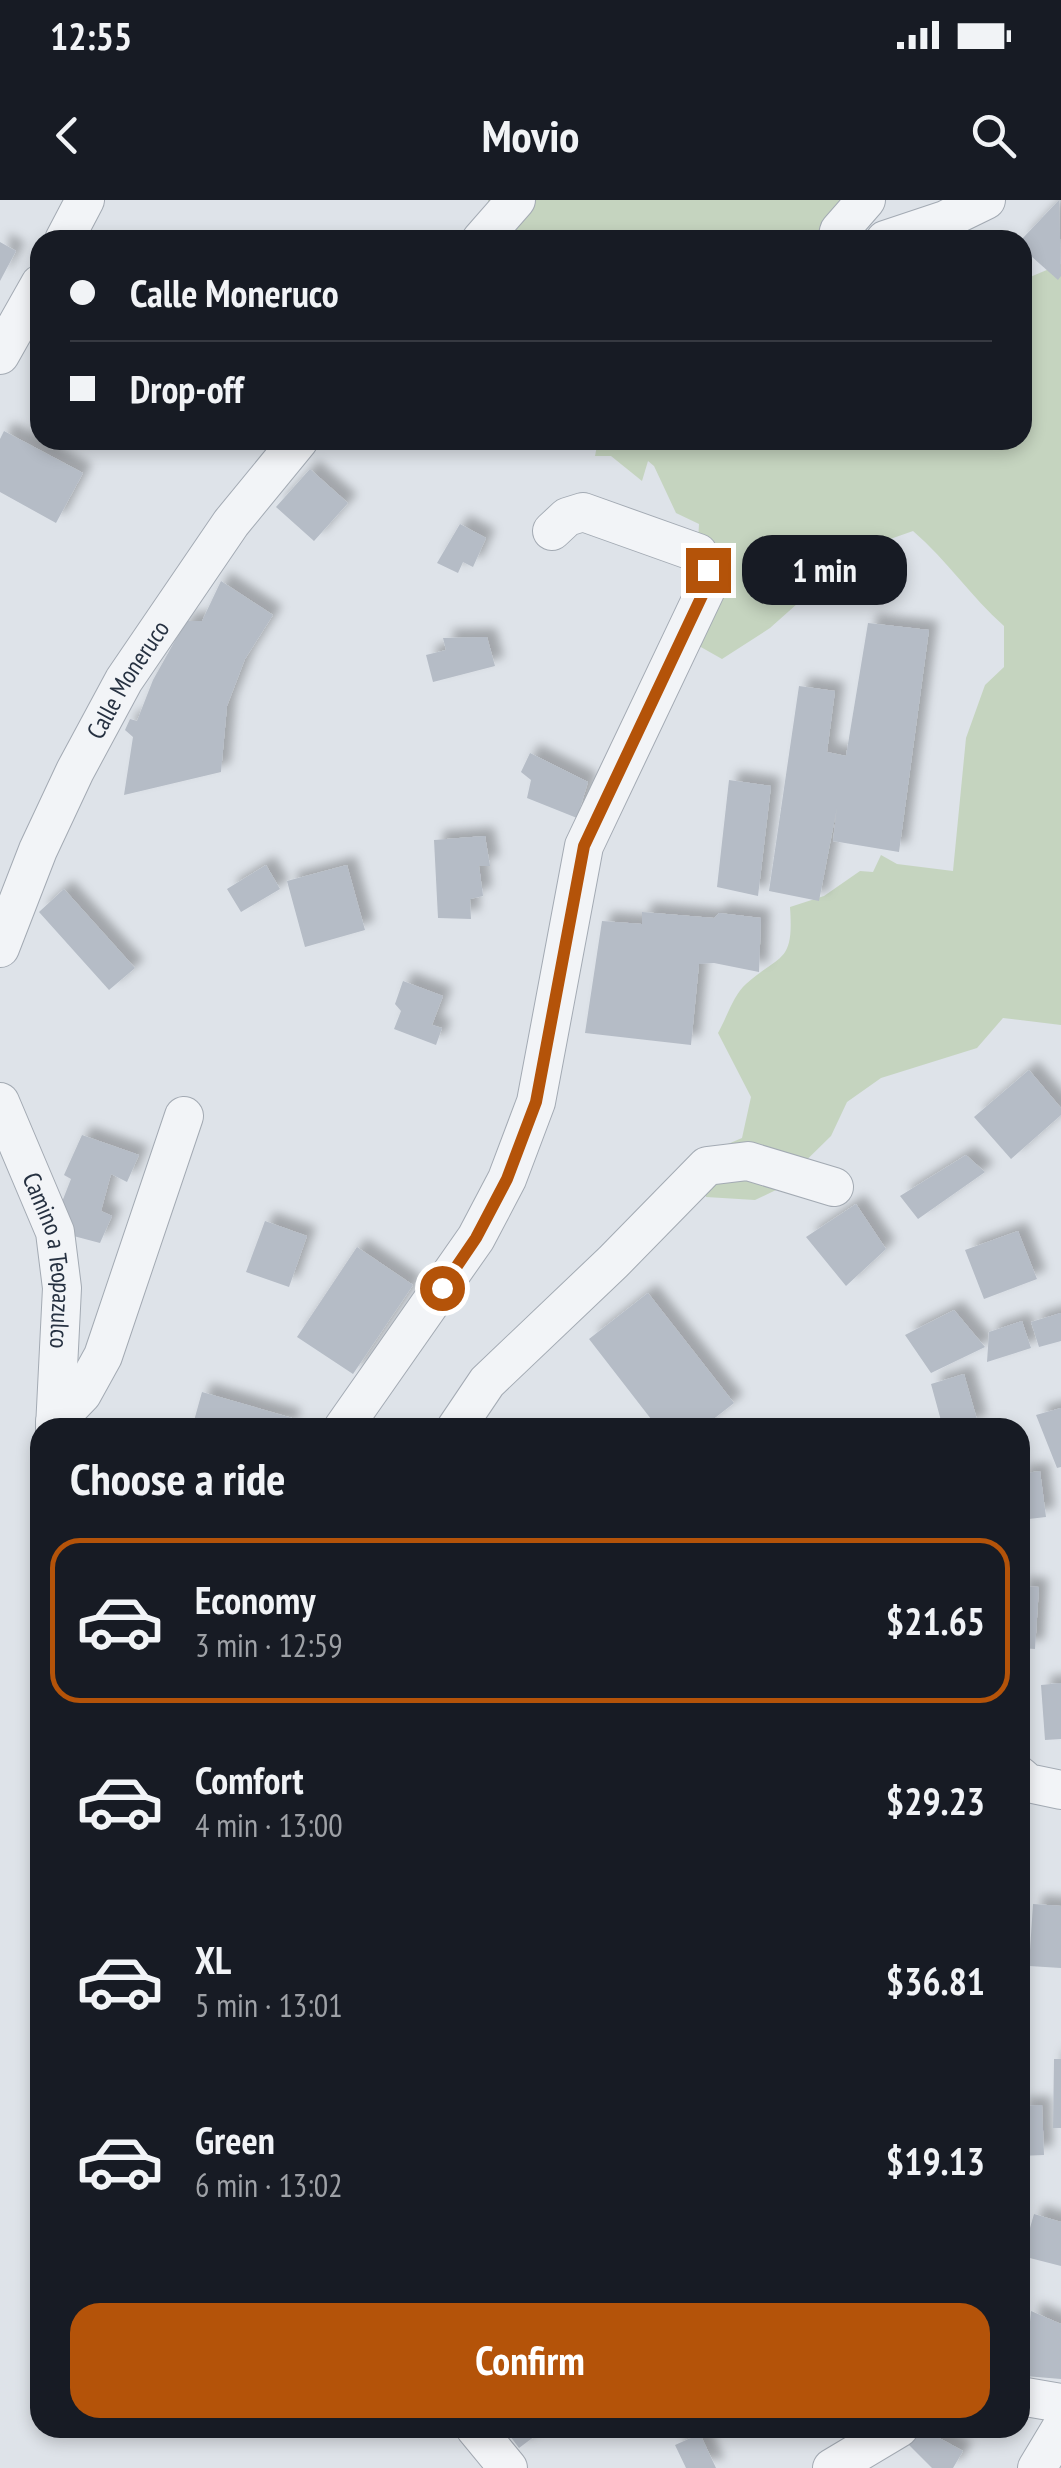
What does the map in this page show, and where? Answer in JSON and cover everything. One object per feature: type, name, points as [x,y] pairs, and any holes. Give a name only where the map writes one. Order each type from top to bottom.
[{"type":"street","points":[[69,230],[85,200]]},
{"type":"street","points":[[490,230],[516,200]]},
{"type":"street","points":[[915,230],[986,200]]},
{"type":"street","points":[[0,356],[30,302]]},
{"type":"street","name":"Calle Moneruco","points":[[0,948],[38,850],[124,680],[231,523],[291,450]]},
{"type":"street","points":[[349,1418],[476,1238],[507,1179],[536,1102],[584,846],[708,583],[708,570],[698,553],[583,512],[568,517],[552,531]]},
{"type":"street","name":"Camino a Teopazulco","points":[[0,1102],[55,1232],[62,1288],[55,1418]]},
{"type":"street","points":[[61,1418],[82,1394],[103,1356],[184,1116]]},
{"type":"street","points":[[463,1418],[487,1382],[707,1166],[748,1162],[834,1187]]},
{"type":"street","points":[[1030,2397],[1061,2402]]},
{"type":"street","points":[[1037,2468],[1061,2428]]},
{"type":"street","points":[[483,2438],[508,2468]]},
{"type":"street","points":[[832,2468],[882,2438]]},
{"type":"green space","points":[[488,200],[848,200],[847,230],[490,230]]},
{"type":"green space","points":[[1061,264],[1061,1025],[1003,1018],[977,1048],[881,1078],[847,1102],[831,1136],[776,1190],[755,1200],[706,1197],[695,1158],[742,1138],[751,1097],[718,1033],[742,988],[787,948],[790,907],[824,896],[860,871],[873,872],[881,855],[897,864],[953,871],[966,738],[985,685],[1004,667],[1004,626],[913,531],[828,561],[807,595],[770,628],[722,659],[692,642],[699,524],[676,513],[648,461],[642,481],[611,456],[595,456],[596,450],[1032,450],[1032,276]]},
{"type":"building","points":[[1059,200],[1058,280],[1032,257],[1031,230]]},
{"type":"building","points":[[0,242],[16,251],[0,281]]},
{"type":"building","points":[[4,431],[30,445],[30,450],[40,450],[83,473],[56,523],[0,492],[0,439]]},
{"type":"building","points":[[310,469],[348,503],[314,541],[276,507]]},
{"type":"building","points":[[460,524],[486,538],[473,567],[463,562],[458,573],[437,563]]},
{"type":"building","points":[[221,581],[273,615],[245,659],[227,706],[221,772],[124,795],[133,737],[125,730],[130,719],[137,721],[153,680],[186,621],[202,621]]},
{"type":"building","points":[[868,623],[929,630],[899,852],[833,841],[837,807],[819,901],[769,891],[799,686],[835,691],[827,752],[846,756]]},
{"type":"building","points":[[487,637],[495,666],[433,682],[426,655],[446,650],[443,638]]},
{"type":"building","points":[[530,753],[588,782],[577,818],[527,798],[531,780],[521,772]]},
{"type":"building","points":[[729,780],[771,786],[758,896],[717,887]]},
{"type":"building","points":[[485,836],[490,866],[479,866],[483,896],[470,899],[471,919],[438,918],[434,840]]},
{"type":"building","points":[[266,865],[280,889],[241,912],[227,889]]},
{"type":"building","points":[[347,865],[365,930],[305,947],[287,881]]},
{"type":"building","points":[[64,889],[135,968],[109,990],[39,912]]},
{"type":"building","points":[[642,912],[761,918],[759,972],[699,964],[691,1045],[585,1033],[602,921],[642,924]]},
{"type":"building","points":[[403,981],[443,996],[432,1025],[442,1028],[436,1045],[394,1029],[401,1011],[395,1004]]},
{"type":"building","points":[[1029,1070],[1061,1108],[1061,1115],[1011,1159],[974,1117]]},
{"type":"building","points":[[82,1135],[139,1155],[127,1182],[111,1174],[101,1211],[112,1216],[100,1243],[66,1234],[60,1207],[71,1179],[64,1175]]},
{"type":"building","points":[[966,1155],[985,1172],[918,1219],[900,1196]]},
{"type":"building","points":[[856,1204],[886,1249],[846,1286],[806,1237]]},
{"type":"building","points":[[265,1221],[307,1236],[289,1287],[246,1272]]},
{"type":"building","points":[[1018,1231],[1037,1279],[984,1299],[965,1250]]},
{"type":"building","points":[[357,1247],[413,1285],[353,1374],[297,1337]]},
{"type":"building","points":[[648,1293],[734,1403],[715,1418],[650,1418],[589,1339]]},
{"type":"building","points":[[954,1310],[985,1347],[931,1373],[905,1335]]},
{"type":"building","points":[[1061,1313],[1061,1341],[1039,1347],[1031,1322]]},
{"type":"building","points":[[1022,1321],[1031,1348],[987,1362],[989,1332]]},
{"type":"building","points":[[964,1374],[977,1418],[940,1418],[931,1384]]},
{"type":"building","points":[[202,1392],[292,1418],[195,1418]]},
{"type":"building","points":[[1061,1408],[1061,1467],[1057,1468],[1036,1415]]},
{"type":"building","points":[[1040,1471],[1046,1517],[1030,1519],[1030,1472]]},
{"type":"building","points":[[1030,1587],[1039,1587],[1035,1649],[1030,1649]]},
{"type":"building","points":[[1061,1683],[1061,1739],[1045,1740],[1041,1685]]},
{"type":"building","points":[[1033,1904],[1061,1906],[1061,1968],[1030,1966]]},
{"type":"building","points":[[1054,2059],[1061,2059],[1061,2128],[1053,2128]]},
{"type":"building","points":[[1042,2105],[1044,2155],[1030,2156],[1030,2106]]},
{"type":"building","points":[[1034,2214],[1061,2222],[1061,2266],[1030,2258]]},
{"type":"building","points":[[1031,2311],[1061,2324],[1061,2379],[1030,2376]]},
{"type":"building","points":[[512,2438],[532,2438],[519,2448]]},
{"type":"building","points":[[702,2438],[716,2468],[686,2468],[675,2445]]},
{"type":"building","points":[[910,2438],[939,2438],[963,2451],[953,2468],[932,2468],[906,2442]]},
{"type":"route","points":[[442,1288],[476,1238],[507,1179],[536,1102],[584,846],[708,583],[708,570]]}]
